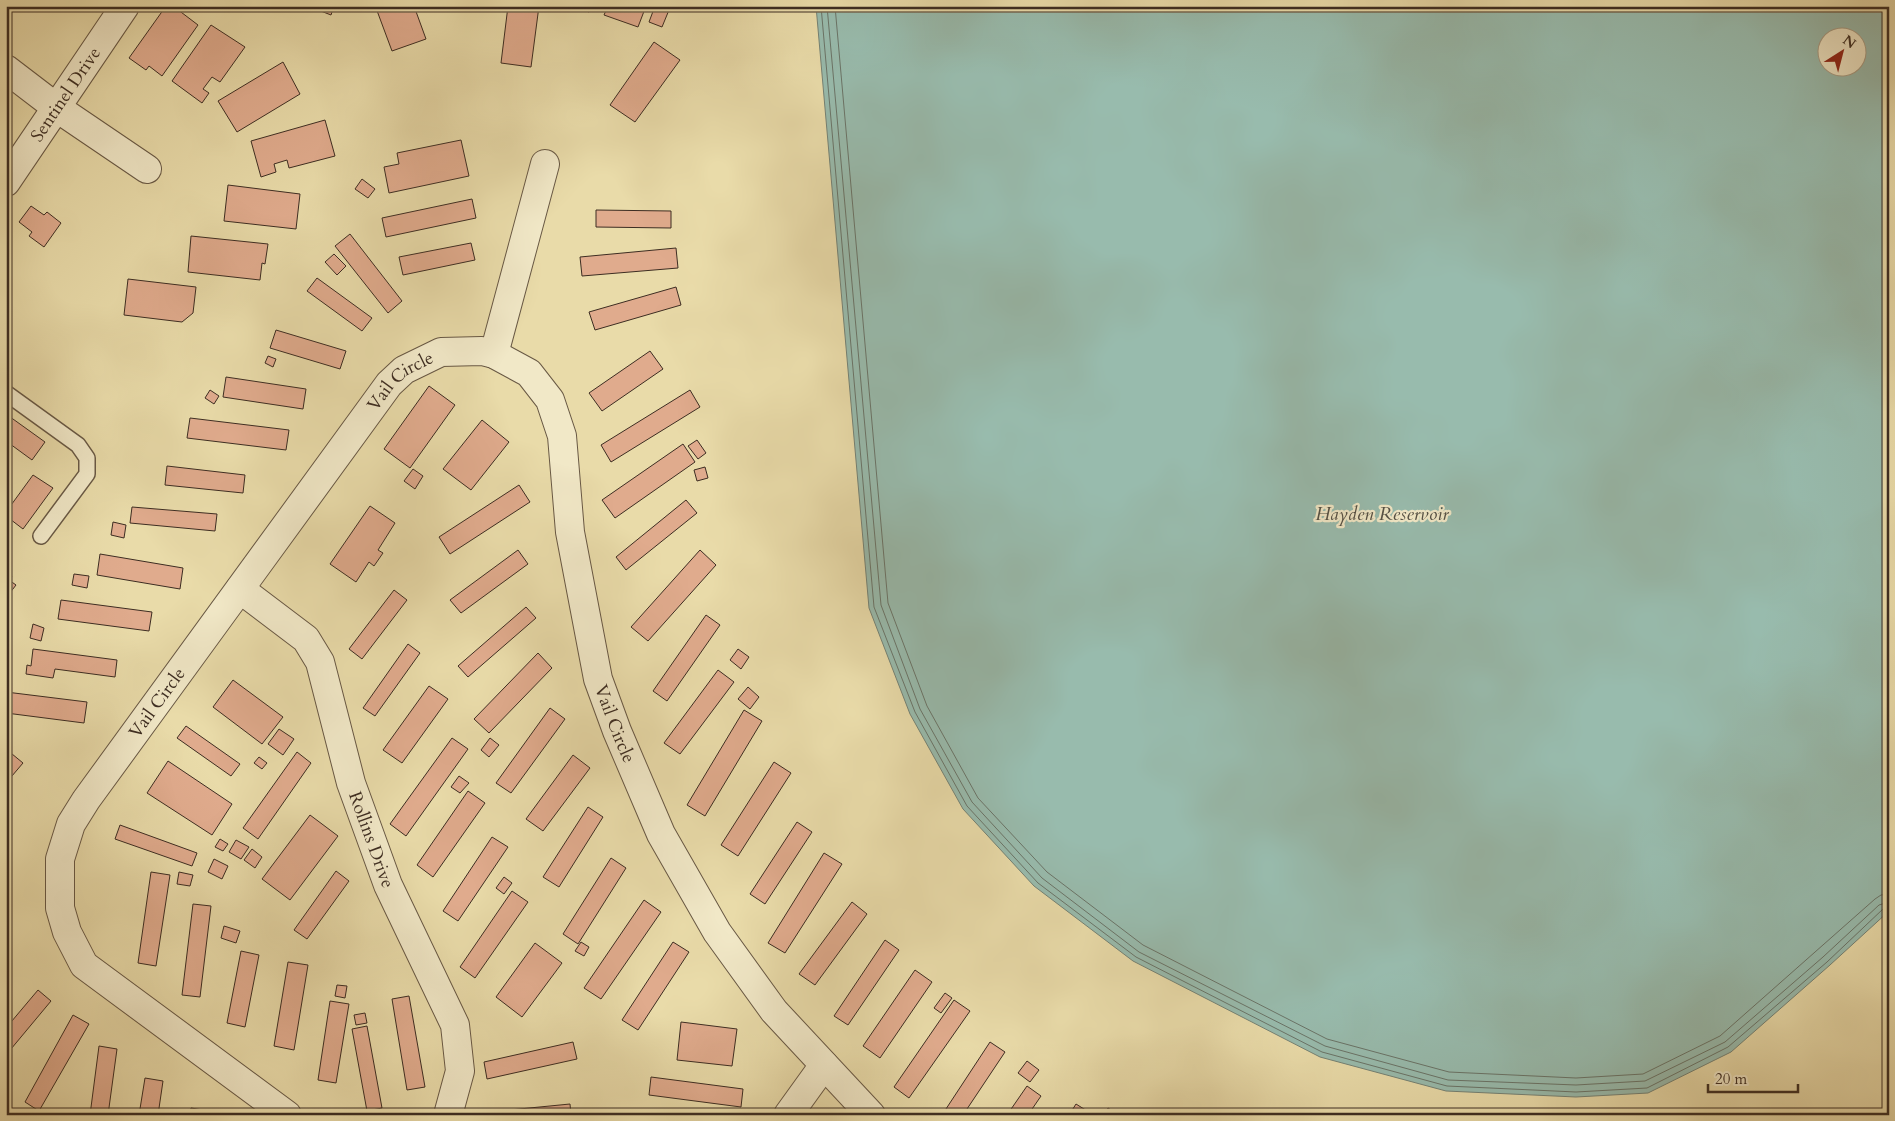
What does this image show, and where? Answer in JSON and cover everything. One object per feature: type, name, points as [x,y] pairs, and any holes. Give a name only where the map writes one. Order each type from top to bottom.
[{"type":"street","name":"Sentinel Drive","points":[[6,182],[58,108],[125,6]]},
{"type":"street","points":[[6,70],[147,169]]},
{"type":"street","points":[[494,354],[545,164]]},
{"type":"street","name":"Vail Circle","points":[[286,1115],[84,965],[67,932],[60,908],[60,859],[71,824],[86,800],[389,384],[404,370],[441,352],[482,351],[494,354],[528,374],[550,400],[562,436],[570,532],[598,678],[617,731],[661,834],[717,932],[774,1011],[871,1115]]},
{"type":"street","name":"Rollins Drive","points":[[240,589],[306,639],[320,662],[351,783],[388,885],[455,1026],[460,1071],[448,1115]]},
{"type":"street","points":[[788,1115],[824,1065]]},
{"type":"lane","points":[[6,393],[78,445],[87,458],[86,474],[41,536]]},
{"type":"water","name":"Hayden Reservoir","points":[[816,6],[1889,6],[1889,911],[1731,1052],[1648,1093],[1576,1097],[1446,1091],[1320,1057],[1133,961],[1034,886],[963,809],[910,714],[869,608]]},
{"type":"building","points":[[6,6],[21,6],[6,12]]},
{"type":"building","points":[[166,6],[173,6],[198,25],[162,76],[149,66],[146,70],[129,58]]},
{"type":"building","points":[[308,6],[334,6],[331,15]]},
{"type":"building","points":[[380,6],[414,6],[426,39],[392,51],[376,8]]},
{"type":"building","points":[[508,6],[539,6],[531,67],[501,63]]},
{"type":"building","points":[[572,6],[591,6],[589,12]]},
{"type":"building","points":[[608,6],[646,6],[638,27],[604,15]]},
{"type":"building","points":[[655,6],[669,10],[662,27],[649,22]]},
{"type":"building","points":[[211,25],[245,47],[220,82],[212,77],[203,89],[209,93],[202,103],[172,81]]},
{"type":"building","points":[[654,42],[680,60],[635,122],[610,105]]},
{"type":"building","points":[[283,62],[300,94],[237,132],[218,101]]},
{"type":"building","points":[[325,120],[335,156],[289,168],[287,160],[274,164],[276,172],[261,177],[251,141]]},
{"type":"building","points":[[461,140],[469,176],[389,193],[384,167],[399,164],[397,153]]},
{"type":"building","points":[[362,179],[375,189],[368,198],[355,189]]},
{"type":"building","points":[[228,185],[300,194],[296,229],[224,221]]},
{"type":"building","points":[[472,199],[476,218],[386,237],[382,218]]},
{"type":"building","points":[[31,206],[44,215],[47,212],[61,223],[44,247],[29,236],[32,232],[19,222]]},
{"type":"building","points":[[596,210],[671,211],[671,228],[596,227]]},
{"type":"building","points":[[350,234],[402,301],[388,313],[335,246]]},
{"type":"building","points":[[191,236],[268,244],[265,264],[262,263],[260,280],[188,272]]},
{"type":"building","points":[[471,243],[475,260],[403,275],[399,257]]},
{"type":"building","points":[[676,248],[678,268],[582,276],[580,257]]},
{"type":"building","points":[[334,254],[346,266],[337,275],[325,262]]},
{"type":"building","points":[[317,278],[372,318],[362,331],[307,291]]},
{"type":"building","points":[[128,279],[196,287],[193,313],[182,322],[124,315]]},
{"type":"building","points":[[676,287],[681,305],[595,330],[589,312]]},
{"type":"building","points":[[276,330],[346,351],[340,369],[270,348]]},
{"type":"building","points":[[650,351],[663,369],[602,411],[589,393]]},
{"type":"building","points":[[268,356],[276,359],[273,367],[265,363]]},
{"type":"building","points":[[226,377],[306,389],[303,409],[223,397]]},
{"type":"building","points":[[429,386],[455,405],[410,468],[384,449]]},
{"type":"building","points":[[210,390],[219,396],[214,404],[205,398]]},
{"type":"building","points":[[690,390],[700,407],[611,462],[601,445]]},
{"type":"building","points":[[6,414],[45,442],[32,460],[6,441]]},
{"type":"building","points":[[190,418],[289,430],[286,450],[187,438]]},
{"type":"building","points":[[482,420],[509,442],[471,490],[443,469]]},
{"type":"building","points":[[697,440],[706,453],[698,459],[688,446]]},
{"type":"building","points":[[683,444],[695,462],[615,518],[602,500]]},
{"type":"building","points":[[167,466],[245,475],[243,493],[165,485]]},
{"type":"building","points":[[705,467],[708,478],[697,481],[694,470]]},
{"type":"building","points":[[413,469],[423,476],[415,489],[404,481]]},
{"type":"building","points":[[33,475],[53,488],[23,529],[6,516],[6,512]]},
{"type":"building","points":[[519,485],[530,502],[450,554],[439,537]]},
{"type":"building","points":[[686,500],[697,513],[626,570],[616,557]]},
{"type":"building","points":[[370,506],[395,523],[378,550],[383,553],[374,566],[369,562],[356,582],[330,564]]},
{"type":"building","points":[[132,507],[217,514],[215,531],[130,523]]},
{"type":"building","points":[[113,522],[126,525],[124,538],[111,535]]},
{"type":"building","points":[[518,550],[528,564],[461,613],[450,600]]},
{"type":"building","points":[[700,550],[716,565],[648,641],[631,627]]},
{"type":"building","points":[[100,554],[183,568],[180,589],[97,575]]},
{"type":"building","points":[[6,572],[12,576],[9,580],[16,585],[6,598]]},
{"type":"building","points":[[74,574],[89,576],[87,588],[72,585]]},
{"type":"building","points":[[394,590],[407,600],[362,659],[349,649]]},
{"type":"building","points":[[61,600],[152,612],[149,631],[58,619]]},
{"type":"building","points":[[526,607],[536,618],[468,677],[458,666]]},
{"type":"building","points":[[706,615],[720,625],[667,701],[653,691]]},
{"type":"building","points":[[33,624],[44,628],[41,641],[30,638]]},
{"type":"building","points":[[408,644],[420,653],[375,716],[363,708]]},
{"type":"building","points":[[33,649],[117,660],[115,677],[55,669],[53,678],[26,674],[27,665],[31,666]]},
{"type":"building","points":[[738,649],[749,657],[741,669],[730,660]]},
{"type":"building","points":[[538,653],[552,668],[489,733],[474,719]]},
{"type":"building","points":[[718,670],[734,682],[680,754],[664,743]]},
{"type":"building","points":[[233,680],[283,717],[262,744],[213,707]]},
{"type":"building","points":[[429,686],[448,699],[402,763],[383,750]]},
{"type":"building","points":[[748,687],[759,697],[750,709],[738,699]]},
{"type":"building","points":[[6,692],[87,702],[84,723],[6,713]]},
{"type":"building","points":[[550,708],[565,719],[511,793],[496,783]]},
{"type":"building","points":[[744,710],[762,721],[705,816],[687,805]]},
{"type":"building","points":[[186,726],[240,764],[231,776],[177,738]]},
{"type":"building","points":[[279,729],[294,739],[283,755],[268,744]]},
{"type":"building","points":[[452,738],[468,749],[406,836],[390,824]]},
{"type":"building","points":[[490,738],[499,745],[489,757],[481,750]]},
{"type":"building","points":[[6,749],[23,763],[6,783]]},
{"type":"building","points":[[297,752],[311,763],[258,839],[243,828]]},
{"type":"building","points":[[573,755],[590,768],[543,831],[526,819]]},
{"type":"building","points":[[259,757],[267,763],[262,769],[254,763]]},
{"type":"building","points":[[168,761],[232,804],[212,835],[147,793]]},
{"type":"building","points":[[774,762],[791,773],[738,856],[721,845]]},
{"type":"building","points":[[459,776],[469,783],[460,793],[451,787]]},
{"type":"building","points":[[468,791],[485,803],[433,877],[417,865]]},
{"type":"building","points":[[588,807],[603,817],[559,887],[543,877]]},
{"type":"building","points":[[310,815],[338,836],[290,900],[262,879]]},
{"type":"building","points":[[797,822],[812,832],[765,904],[750,894]]},
{"type":"building","points":[[120,825],[197,853],[192,866],[115,839]]},
{"type":"building","points":[[492,837],[508,847],[458,921],[443,911]]},
{"type":"building","points":[[220,839],[228,844],[223,851],[215,847]]},
{"type":"building","points":[[236,840],[249,847],[241,859],[229,852]]},
{"type":"building","points":[[252,849],[262,857],[255,868],[244,860]]},
{"type":"building","points":[[824,853],[842,864],[785,953],[768,943]]},
{"type":"building","points":[[611,858],[626,868],[578,944],[563,934]]},
{"type":"building","points":[[214,859],[228,866],[222,879],[208,872]]},
{"type":"building","points":[[336,871],[349,881],[307,939],[294,930]]},
{"type":"building","points":[[151,872],[170,875],[156,966],[138,963]]},
{"type":"building","points":[[179,872],[193,875],[190,886],[177,884]]},
{"type":"building","points":[[504,877],[512,883],[504,894],[496,888]]},
{"type":"building","points":[[512,891],[528,902],[475,978],[460,967]]},
{"type":"building","points":[[644,900],[661,912],[601,999],[584,988]]},
{"type":"building","points":[[852,902],[867,914],[815,985],[799,974]]},
{"type":"building","points":[[193,904],[211,906],[200,997],[182,995]]},
{"type":"building","points":[[224,926],[240,931],[236,943],[221,938]]},
{"type":"building","points":[[885,940],[899,950],[848,1025],[834,1016]]},
{"type":"building","points":[[581,942],[589,947],[584,956],[575,951]]},
{"type":"building","points":[[673,942],[689,952],[638,1030],[622,1020]]},
{"type":"building","points":[[535,943],[562,963],[522,1017],[496,997]]},
{"type":"building","points":[[241,951],[259,955],[245,1027],[227,1023]]},
{"type":"building","points":[[288,962],[308,965],[294,1050],[274,1046]]},
{"type":"building","points":[[915,970],[932,982],[880,1058],[863,1046]]},
{"type":"building","points":[[337,985],[347,986],[345,998],[335,996]]},
{"type":"building","points":[[38,990],[51,1001],[6,1055],[6,1028]]},
{"type":"building","points":[[945,993],[952,998],[941,1013],[934,1008]]},
{"type":"building","points":[[409,996],[425,1087],[407,1090],[392,999]]},
{"type":"building","points":[[954,1000],[970,1011],[909,1098],[894,1087]]},
{"type":"building","points":[[330,1001],[349,1004],[336,1083],[318,1080]]},
{"type":"building","points":[[365,1013],[367,1023],[356,1025],[354,1015]]},
{"type":"building","points":[[73,1015],[89,1024],[39,1111],[25,1102]]},
{"type":"building","points":[[681,1022],[737,1029],[732,1066],[677,1060]]},
{"type":"building","points":[[367,1026],[382,1108],[367,1111],[352,1029]]},
{"type":"building","points":[[573,1042],[577,1059],[487,1079],[484,1062]]},
{"type":"building","points":[[990,1042],[1005,1052],[963,1115],[942,1115]]},
{"type":"building","points":[[99,1046],[117,1049],[108,1115],[90,1115]]},
{"type":"building","points":[[1027,1061],[1039,1070],[1030,1082],[1018,1073]]},
{"type":"building","points":[[651,1077],[743,1089],[741,1107],[649,1095]]},
{"type":"building","points":[[145,1078],[163,1081],[158,1115],[139,1115]]},
{"type":"building","points":[[1027,1086],[1041,1096],[1028,1115],[1007,1115]]},
{"type":"building","points":[[570,1104],[571,1115],[480,1115],[479,1113]]},
{"type":"building","points":[[1076,1104],[1092,1114],[1092,1115],[1069,1115]]},
{"type":"building","points":[[191,1108],[209,1111],[209,1115],[190,1115]]},
{"type":"building","points":[[1108,1108],[1114,1112],[1112,1115],[1103,1115]]}]
